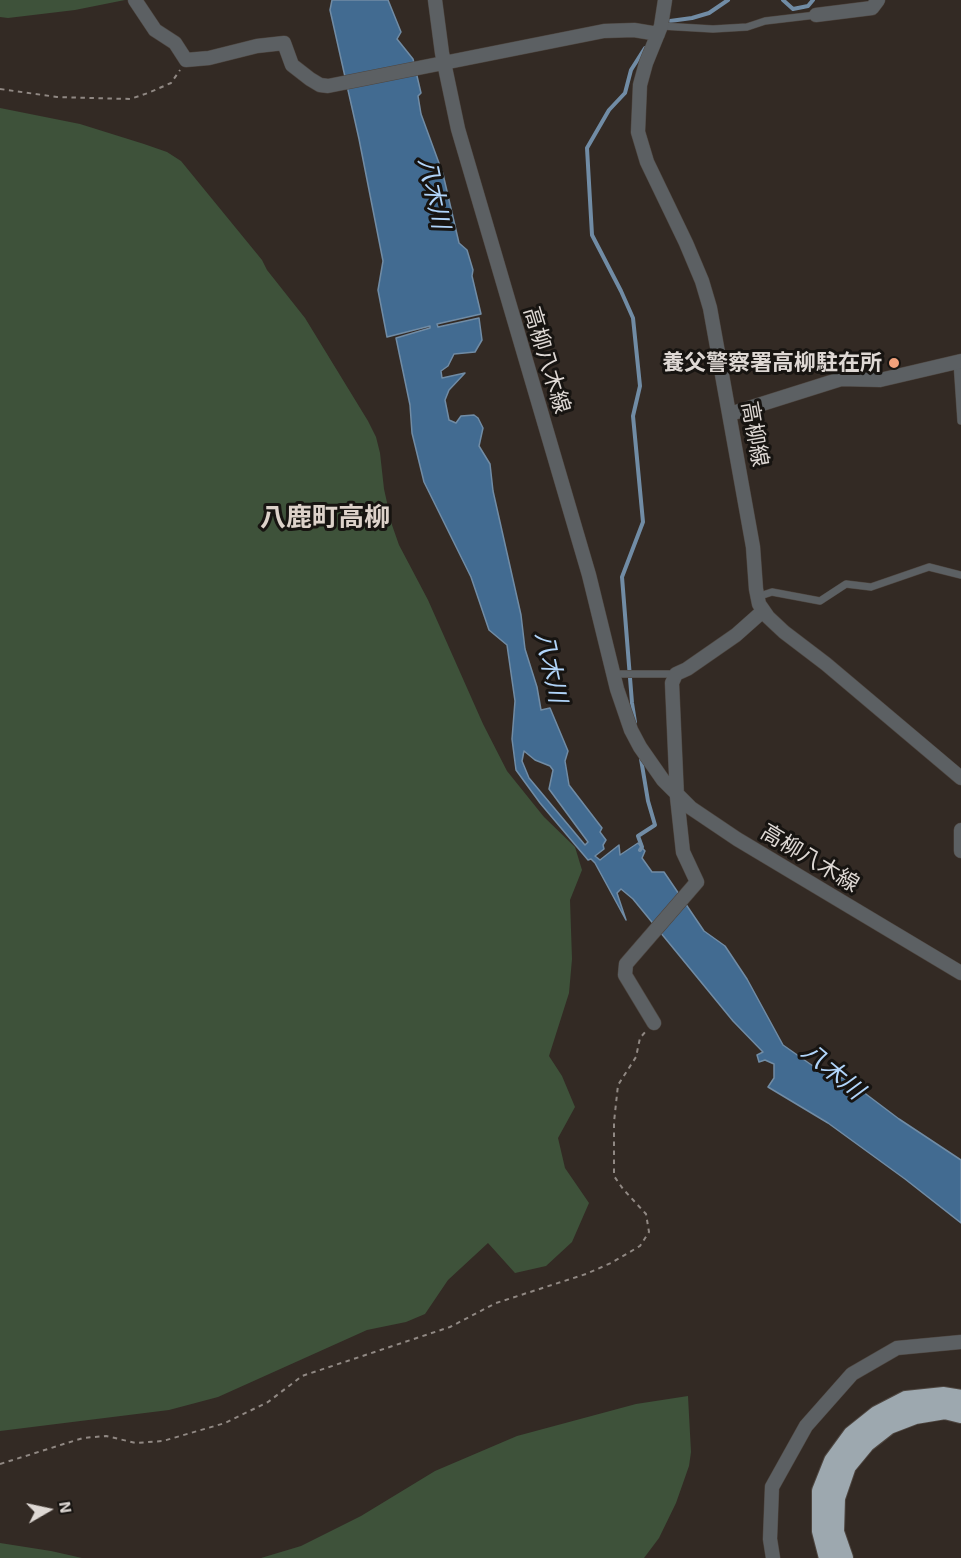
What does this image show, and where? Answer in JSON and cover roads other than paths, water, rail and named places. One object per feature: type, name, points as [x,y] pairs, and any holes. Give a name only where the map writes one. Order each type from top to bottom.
[{"type":"highway","points":[[828,1558],[821,1531],[821,1491],[833,1461],[852,1435],[877,1415],[906,1400],[944,1396],[961,1399]]},
{"type":"highway","points":[[844,1558],[835,1532],[836,1498],[847,1466],[866,1443],[889,1425],[915,1414],[945,1410],[961,1414]]},
{"type":"street","points":[[135,0],[155,30],[175,43],[186,60],[209,58],[248,48],[284,43],[292,65],[320,85],[328,86],[428,68],[604,31],[634,30],[661,25]]},
{"type":"street","name":"高柳八木線","points":[[435,0],[444,63],[466,158],[619,675],[631,730],[650,763],[677,796],[691,808],[736,839],[961,973]]},
{"type":"street","name":"高柳線","points":[[665,0],[661,25],[640,85],[639,139],[647,162],[686,243],[707,295],[717,335],[753,547],[757,597],[763,611],[784,632],[826,664],[961,778]]},
{"type":"street","points":[[816,15],[872,8],[878,0]]},
{"type":"street","points":[[730,414],[841,379],[880,380],[959,361]]},
{"type":"street","points":[[654,1023],[625,975],[626,964],[697,882],[683,852],[677,796],[672,683],[676,674],[687,669],[736,635],[763,611]]},
{"type":"street","points":[[961,830],[961,851]]},
{"type":"street","points":[[773,1558],[770,1539],[772,1486],[806,1426],[852,1374],[897,1348],[961,1342]]},
{"type":"lane","points":[[661,25],[712,29],[747,27],[765,21],[816,15]]},
{"type":"lane","points":[[959,361],[961,421]]},
{"type":"lane","points":[[757,597],[772,592],[820,601],[846,585],[871,587],[928,567],[961,575]]},
{"type":"lane","points":[[619,675],[676,674]]},
{"type":"water","name":"八木川","points":[[332,0],[388,0],[401,32],[397,39],[413,59],[421,93],[418,96],[421,114],[443,174],[459,243],[467,250],[473,270],[472,276],[481,314],[437,324],[438,327],[479,318],[482,340],[475,352],[454,354],[448,366],[441,371],[442,378],[465,373],[449,390],[445,400],[449,420],[456,423],[461,416],[474,415],[483,428],[479,446],[490,464],[493,491],[521,615],[525,649],[537,687],[541,710],[550,708],[568,751],[565,761],[569,785],[602,828],[600,832],[606,840],[603,845],[604,849],[595,856],[600,860],[619,845],[620,855],[638,843],[645,851],[642,858],[652,872],[664,872],[704,931],[725,946],[747,979],[783,1045],[823,1073],[846,1079],[899,1119],[961,1160],[961,1223],[828,1123],[768,1087],[774,1078],[774,1064],[765,1060],[759,1062],[757,1055],[763,1052],[733,1021],[633,899],[621,889],[617,893],[626,920],[595,863],[591,859],[588,860],[540,803],[516,770],[512,739],[515,701],[507,645],[489,630],[471,577],[424,482],[412,433],[410,405],[396,338],[430,328],[430,326],[387,337],[378,290],[383,261],[330,10]],"holes":[[[524,751],[535,760],[550,766],[553,770],[549,789],[588,842],[585,845],[529,778],[522,761]]]},
{"type":"waterway","points":[[670,21],[709,13],[728,0]]},
{"type":"waterway","points":[[783,0],[793,9],[808,6],[813,0]]},
{"type":"waterway","points":[[635,722],[622,577],[643,522],[633,416],[640,386],[633,318],[592,235],[587,148],[609,110],[625,93],[631,70],[645,48]]},
{"type":"waterway","points":[[640,850],[642,847],[638,836],[655,825],[648,801],[641,759]]},
{"type":"place","name":"養父警察署高柳駐在所","points":[[894,363]]},
{"type":"district","name":"八鹿町高柳","points":[[325,517]]}]
